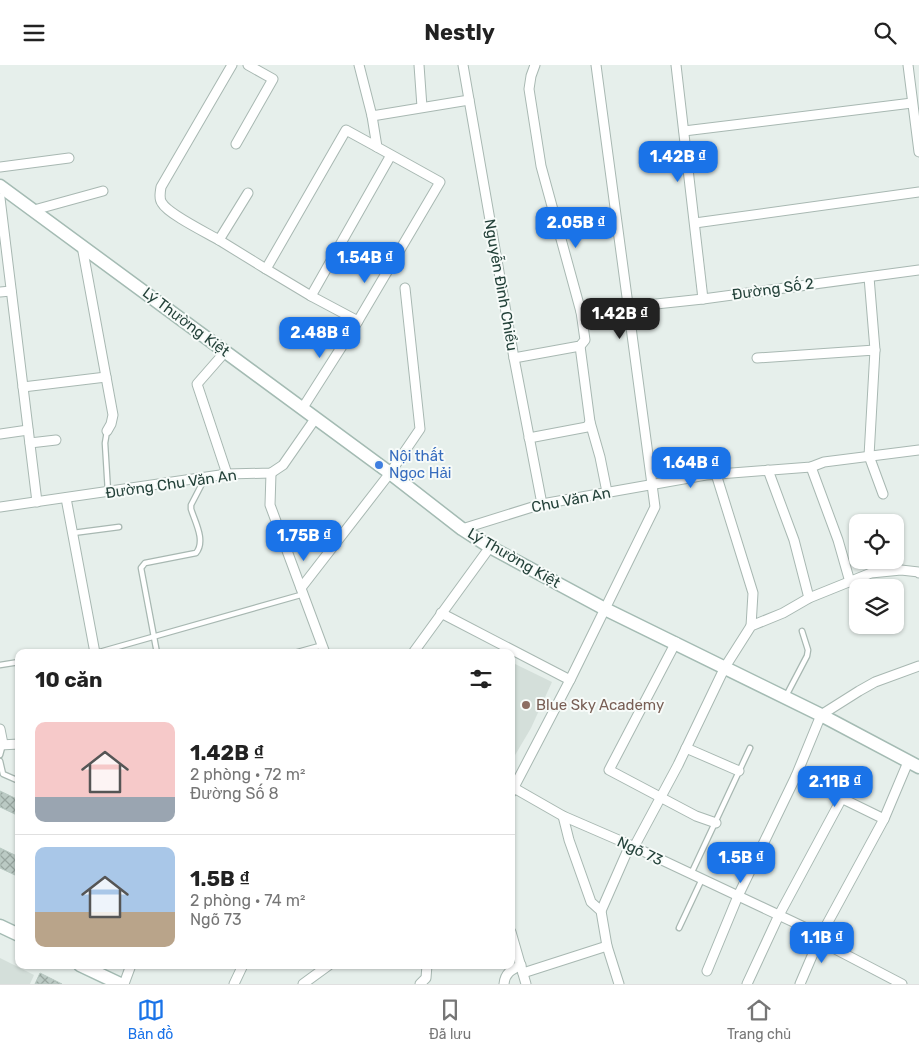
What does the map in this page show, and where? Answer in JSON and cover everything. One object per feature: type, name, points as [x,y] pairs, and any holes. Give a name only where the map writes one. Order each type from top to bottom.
[{"type":"street","points":[[232,65],[161,187],[161,203],[168,210],[266,269],[358,321]]},
{"type":"street","points":[[236,144],[273,79],[248,65]]},
{"type":"street","points":[[359,65],[372,116],[377,147]]},
{"type":"street","points":[[419,65],[422,107]]},
{"type":"street","name":"Nguyễn Đình Chiểu","points":[[463,65],[514,358],[542,504]]},
{"type":"street","points":[[514,358],[580,346],[585,340],[581,312],[541,167],[529,89],[535,65]]},
{"type":"street","points":[[515,785],[653,513],[655,501],[596,65]]},
{"type":"street","points":[[676,65],[704,299]]},
{"type":"street","points":[[908,65],[919,152]]},
{"type":"street","points":[[372,116],[469,100]]},
{"type":"street","points":[[684,131],[912,103]]},
{"type":"street","points":[[266,269],[346,130],[440,182],[358,321],[302,409]]},
{"type":"street","points":[[311,295],[391,155]]},
{"type":"street","points":[[0,167],[69,158]]},
{"type":"street","name":"Lý Thường Kiệt","points":[[0,185],[390,473],[462,529],[490,547],[605,609],[786,697],[914,764]]},
{"type":"street","points":[[34,210],[103,191]]},
{"type":"street","points":[[695,223],[919,192]]},
{"type":"street","points":[[219,240],[248,193]]},
{"type":"street","points":[[0,198],[37,502]]},
{"type":"street","points":[[82,245],[113,415],[107,431]]},
{"type":"street","name":"Đường Số 2","points":[[581,312],[704,299],[919,270]]},
{"type":"street","points":[[869,277],[875,350],[869,456],[883,495]]},
{"type":"street","points":[[302,591],[418,433],[421,423],[410,345],[405,288]]},
{"type":"street","points":[[0,292],[11,291]]},
{"type":"street","points":[[580,346],[590,422],[607,492]]},
{"type":"street","points":[[757,358],[875,350]]},
{"type":"street","points":[[225,352],[197,384],[227,474]]},
{"type":"street","points":[[23,387],[106,377]]},
{"type":"street","points":[[315,419],[283,465],[271,473],[270,505],[324,649]]},
{"type":"street","points":[[529,437],[587,427],[590,422]]},
{"type":"street","points":[[0,434],[28,430]]},
{"type":"street","points":[[30,443],[56,440]]},
{"type":"street","name":"Chu Văn An","points":[[462,529],[542,504],[653,484],[716,474],[811,467],[824,461],[919,450]]},
{"type":"street","points":[[811,467],[838,540],[849,579]]},
{"type":"street","points":[[768,470],[794,540],[809,599]]},
{"type":"street","name":"Đường Chu Văn An","points":[[0,507],[227,474],[271,473]]},
{"type":"street","points":[[619,984],[608,946],[601,911],[632,846],[686,748],[725,667],[751,626],[753,593],[716,474]]},
{"type":"street","points":[[66,498],[94,649]]},
{"type":"street","points":[[416,649],[490,547]]},
{"type":"street","points":[[857,579],[871,573],[901,570],[919,571],[919,573]]},
{"type":"street","points":[[751,626],[849,582]]},
{"type":"street","points":[[441,613],[510,649]]},
{"type":"street","points":[[676,643],[610,770],[696,816],[716,823]]},
{"type":"street","points":[[515,651],[570,680]]},
{"type":"street","points":[[707,971],[738,896],[796,776],[821,715],[875,682],[919,666]]},
{"type":"street","points":[[0,729],[1,745],[15,744]]},
{"type":"street","points":[[686,748],[738,771]]},
{"type":"street","points":[[800,984],[821,935],[914,764]]},
{"type":"street","points":[[796,776],[884,819]]},
{"type":"street","name":"Ngõ 73","points":[[515,792],[821,935],[837,950],[902,984]]},
{"type":"street","points":[[748,984],[779,915],[842,798]]},
{"type":"street","points":[[563,815],[569,840],[591,903],[601,911]]},
{"type":"street","points":[[0,926],[15,933]]},
{"type":"street","points":[[519,963],[608,946]]},
{"type":"street","points":[[515,948],[526,984]]},
{"type":"street","points":[[88,969],[120,984]]},
{"type":"street","points":[[124,984],[130,969]]},
{"type":"street","points":[[234,984],[241,969]]},
{"type":"street","points":[[303,984],[324,969]]},
{"type":"street","points":[[420,984],[426,978],[427,969]]},
{"type":"street","points":[[504,984],[507,974],[512,969]]},
{"type":"lane","points":[[107,431],[105,443],[108,492]]},
{"type":"lane","points":[[156,649],[141,568],[145,563],[196,553],[198,551],[200,538],[191,505],[205,477]]},
{"type":"lane","points":[[73,533],[119,527]]},
{"type":"lane","points":[[110,649],[155,637],[302,591]]},
{"type":"lane","points":[[786,697],[807,656],[808,650],[802,631]]},
{"type":"lane","points":[[0,665],[15,663]]},
{"type":"lane","points":[[0,755],[1,745]]},
{"type":"lane","points":[[691,874],[750,748]]},
{"type":"lane","points":[[0,761],[3,774],[15,779]]},
{"type":"lane","points":[[679,928],[702,879]]},
{"type":"shaded area","name":"Blue Sky Academy","points":[[515,664],[552,682],[531,728],[515,755]]},
{"type":"shaded area","points":[[0,958],[15,966],[15,969],[22,969],[34,975],[30,984],[0,984]]},
{"type":"building","points":[[0,791],[15,798],[15,814],[0,807]]},
{"type":"building","points":[[0,848],[15,855],[15,875],[0,868]]},
{"type":"building","points":[[40,973],[62,984],[35,984]]},
{"type":"place","name":"Nội thất Ngọc Hải","points":[[379,465]]},
{"type":"place","name":"Blue Sky Academy","points":[[526,705]]}]
